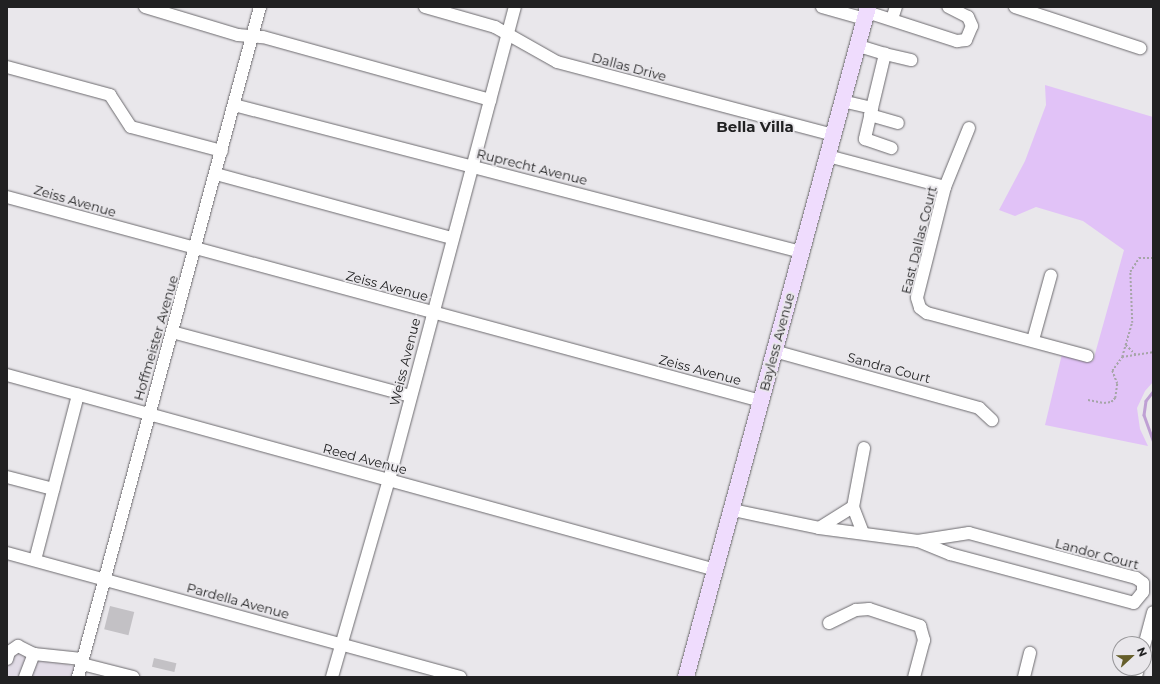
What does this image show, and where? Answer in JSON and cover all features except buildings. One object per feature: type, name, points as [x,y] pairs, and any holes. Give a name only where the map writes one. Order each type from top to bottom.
[{"type":"main road","name":"Bayless Avenue","points":[[686,677],[733,510],[774,351],[867,12]]},
{"type":"street","points":[[145,7],[252,37],[270,39],[490,100]]},
{"type":"street","name":"Hoffmeister Avenue","points":[[78,677],[149,413],[222,152],[260,7]]},
{"type":"street","name":"Dallas Drive","points":[[425,7],[508,33],[557,62],[833,135]]},
{"type":"street","name":"Weiss Avenue","points":[[332,677],[389,480],[432,312],[515,7]]},
{"type":"street","points":[[822,7],[867,12],[957,41],[966,40],[972,26],[968,17],[949,7]]},
{"type":"street","points":[[892,19],[896,7]]},
{"type":"street","points":[[1015,7],[1140,48]]},
{"type":"street","points":[[858,46],[912,60]]},
{"type":"street","points":[[885,54],[864,139],[891,148]]},
{"type":"street","points":[[7,67],[110,95],[131,127],[222,152]]},
{"type":"street","points":[[842,101],[898,123]]},
{"type":"street","name":"Ruprecht Avenue","points":[[234,105],[462,166],[472,165],[801,252]]},
{"type":"street","name":"East Dallas Court","points":[[969,128],[945,187],[917,298],[920,308],[928,313],[1033,340],[1087,356]]},
{"type":"street","points":[[828,156],[945,187]]},
{"type":"street","points":[[216,174],[452,238]]},
{"type":"street","name":"Zeiss Avenue","points":[[7,196],[195,250],[761,401]]},
{"type":"street","points":[[1033,340],[1051,275]]},
{"type":"street","points":[[172,332],[411,396]]},
{"type":"street","name":"Sandra Court","points":[[774,351],[979,408],[992,420]]},
{"type":"street","name":"Reed Avenue","points":[[7,375],[716,570]]},
{"type":"street","points":[[35,560],[78,395]]},
{"type":"street","points":[[863,533],[854,507],[864,448]]},
{"type":"street","points":[[7,477],[53,489]]},
{"type":"street","points":[[819,528],[854,507]]},
{"type":"street","name":"Landor Court","points":[[733,510],[819,528],[918,541],[950,554],[1134,603],[1143,592],[1143,583],[1136,578],[969,534],[918,541]]},
{"type":"street","name":"Pardella Avenue","points":[[7,553],[104,578],[460,677]]},
{"type":"street","points":[[829,623],[856,610],[869,609],[915,624],[923,630],[924,640],[914,677]]},
{"type":"street","points":[[1147,636],[1153,612]]},
{"type":"street","points":[[7,659],[9,652],[18,646],[34,654],[82,662],[133,677]]},
{"type":"street","points":[[1024,677],[1030,653]]},
{"type":"street","points":[[25,677],[34,654]]},
{"type":"path","points":[[1088,400],[1111,402],[1117,391],[1112,371],[1122,357],[1133,311],[1130,272],[1139,258],[1153,258]]},
{"type":"path","points":[[1126,345],[1138,356]]},
{"type":"path","points":[[1122,357],[1138,356],[1153,352]]},
{"type":"shaded area","points":[[1045,85],[1153,117],[1153,382],[1145,391],[1137,408],[1140,429],[1148,446],[1045,425],[1062,354],[1093,361],[1124,250],[1083,221],[1036,207],[1015,216],[999,210],[1025,161],[1046,105]]},
{"type":"shaded area","points":[[7,647],[76,667],[74,677],[7,677]]},
{"type":"waterway","points":[[1153,392],[1146,401],[1144,415],[1153,440]]},
{"type":"district","name":"Bella Villa","points":[[755,127]]}]
